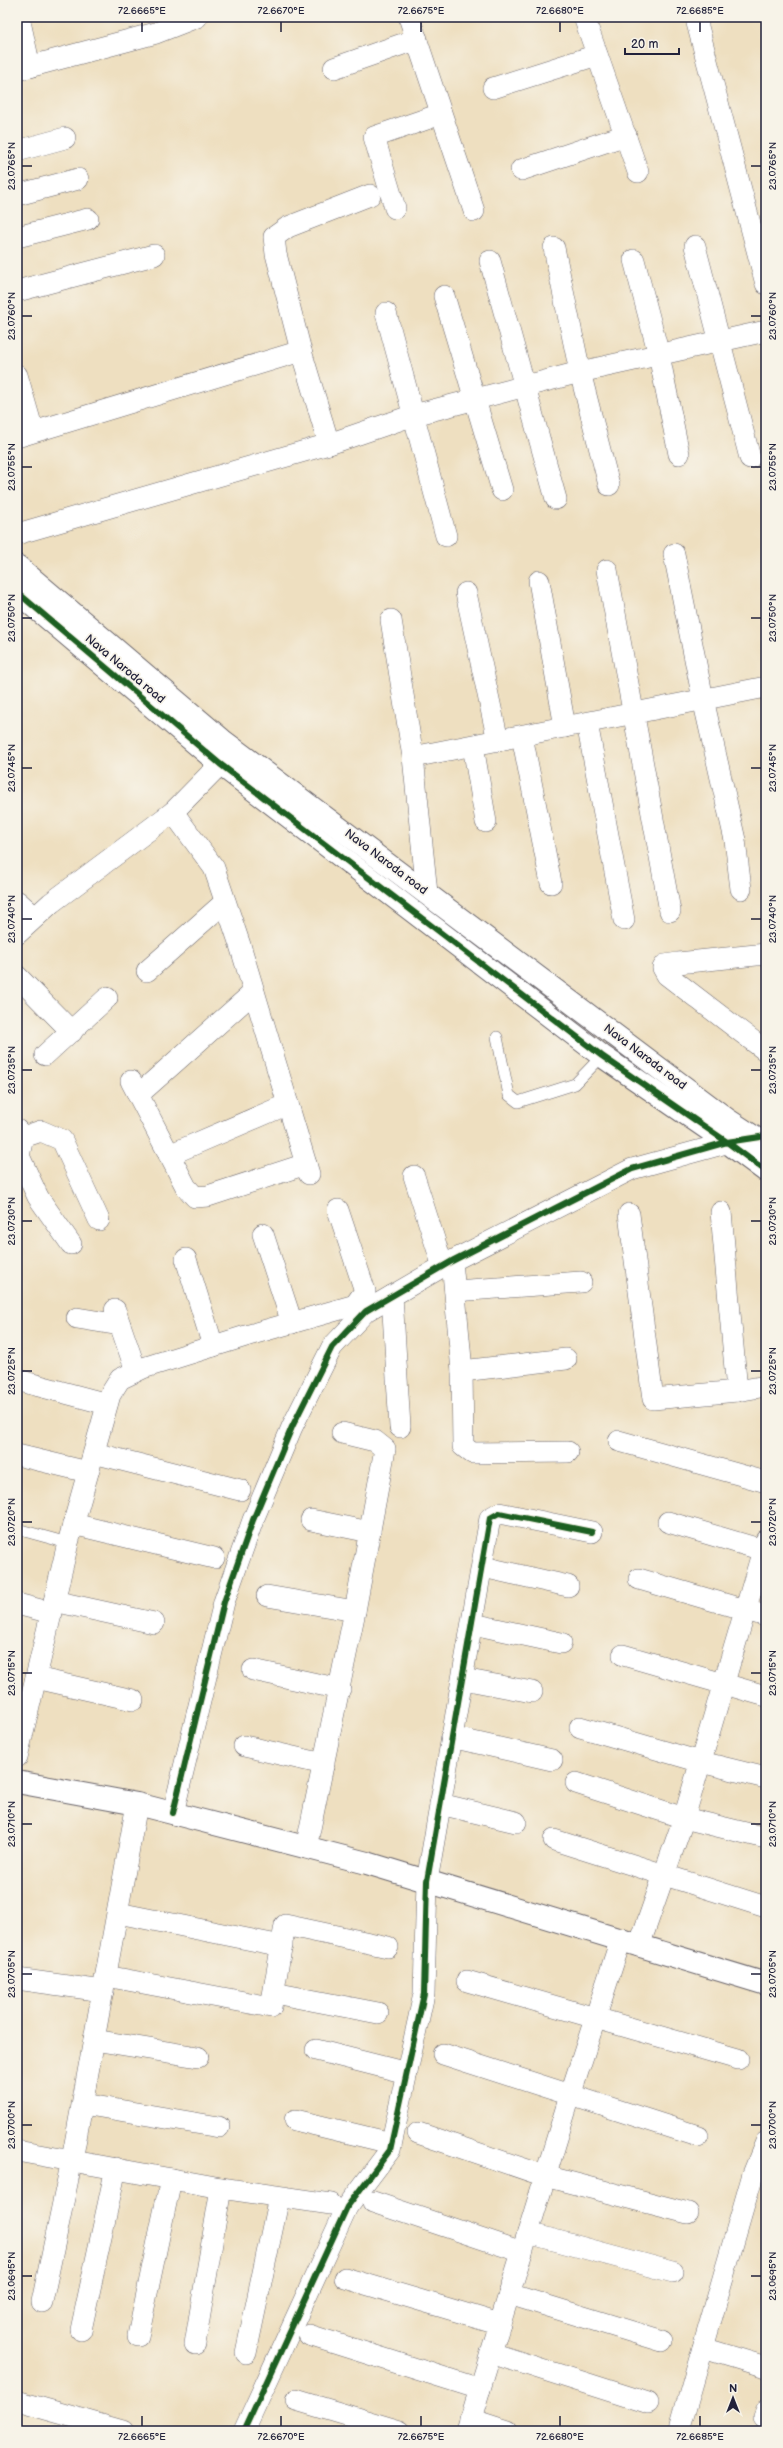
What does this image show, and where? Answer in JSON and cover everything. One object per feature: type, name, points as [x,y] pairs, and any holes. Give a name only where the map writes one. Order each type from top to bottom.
[{"type":"street","points":[[18,17],[24,69],[154,25],[197,17]]},
{"type":"street","points":[[409,17],[474,211]]},
{"type":"street","points":[[584,17],[638,172]]},
{"type":"street","points":[[697,23],[766,284]]},
{"type":"street","points":[[334,68],[417,39]]},
{"type":"street","points":[[493,88],[597,55]]},
{"type":"street","points":[[395,208],[374,137],[441,114]]},
{"type":"street","points":[[521,170],[626,135]]},
{"type":"street","points":[[17,151],[65,138]]},
{"type":"street","points":[[17,195],[78,179]]},
{"type":"street","points":[[329,444],[301,351],[276,254],[274,237],[288,227],[370,195]]},
{"type":"street","points":[[17,237],[88,219]]},
{"type":"street","points":[[695,246],[750,458]]},
{"type":"street","points":[[554,248],[580,372],[609,484]]},
{"type":"street","points":[[17,291],[154,255]]},
{"type":"street","points":[[634,260],[659,355],[678,454]]},
{"type":"street","points":[[490,261],[556,499]]},
{"type":"street","points":[[444,296],[502,490]]},
{"type":"street","points":[[386,313],[446,536]]},
{"type":"street","points":[[17,534],[329,444],[414,415],[580,372],[766,331]]},
{"type":"street","points":[[17,375],[25,434],[301,351]]},
{"type":"street","points":[[674,554],[702,699],[735,840],[741,889]]},
{"type":"street","name":"Nava Naroda road","points":[[17,566],[227,756]]},
{"type":"street","points":[[607,570],[632,713],[670,911]]},
{"type":"street","points":[[539,581],[565,727]]},
{"type":"street","name":"Nava Naroda road","points":[[17,592],[227,756],[428,893],[762,1139]]},
{"type":"street","points":[[466,593],[498,741]]},
{"type":"street","points":[[391,620],[413,757],[428,893]]},
{"type":"street","points":[[413,757],[766,687]]},
{"type":"street","points":[[587,723],[624,920]]},
{"type":"street","points":[[522,736],[551,883]]},
{"type":"street","points":[[473,746],[486,822]]},
{"type":"street","points":[[17,934],[51,903],[173,812],[227,756],[602,1056],[727,1142],[766,1171]]},
{"type":"street","points":[[173,812],[214,868],[254,992],[307,1169],[201,1197],[190,1193],[135,1088],[254,992]]},
{"type":"street","points":[[17,901],[35,917]]},
{"type":"street","points":[[147,971],[225,902]]},
{"type":"street","points":[[766,954],[678,963],[665,965],[663,968],[666,975],[766,1051]]},
{"type":"street","points":[[17,976],[72,1032]]},
{"type":"street","points":[[45,1055],[72,1032],[107,998]]},
{"type":"street","points":[[169,1155],[288,1104]]},
{"type":"street","points":[[71,1244],[38,1197],[19,1156],[20,1134],[42,1131],[62,1140],[99,1220]]},
{"type":"street","points":[[173,1813],[224,1602],[253,1520],[292,1426],[332,1347],[366,1311],[447,1264],[632,1169],[727,1142],[762,1139]]},
{"type":"street","points":[[414,1176],[447,1264],[455,1292],[462,1371],[463,1446],[472,1453],[568,1452]]},
{"type":"street","points":[[17,1756],[29,1683],[53,1607],[71,1534],[110,1395],[120,1379],[136,1371],[292,1322],[355,1305],[365,1291],[338,1210]]},
{"type":"street","points":[[721,1212],[737,1391]]},
{"type":"street","points":[[629,1214],[653,1399],[737,1391],[766,1386]]},
{"type":"street","points":[[263,1234],[292,1322]]},
{"type":"street","points":[[186,1259],[213,1346]]},
{"type":"street","points":[[455,1292],[582,1282]]},
{"type":"street","points":[[392,1296],[400,1427]]},
{"type":"street","points":[[77,1318],[118,1317],[136,1371]]},
{"type":"street","points":[[462,1371],[566,1359]]},
{"type":"street","points":[[17,1380],[107,1404]]},
{"type":"street","points":[[306,1848],[340,1689],[385,1449],[374,1441],[342,1433]]},
{"type":"street","points":[[619,1441],[766,1482]]},
{"type":"street","points":[[17,1455],[91,1462],[240,1490]]},
{"type":"street","points":[[244,2431],[347,2207],[390,2150],[424,1994],[427,1881],[451,1737],[483,1567],[490,1518],[496,1514],[592,1532]]},
{"type":"street","points":[[311,1520],[370,1532]]},
{"type":"street","points":[[507,2431],[469,2425],[490,2354],[570,2096],[596,2018],[630,1942],[665,1877],[701,1762],[723,1685],[756,1614],[765,1547],[668,1522]]},
{"type":"street","points":[[71,1534],[214,1558]]},
{"type":"street","points":[[483,1567],[568,1586]]},
{"type":"street","points":[[640,1579],[756,1614]]},
{"type":"street","points":[[267,1596],[355,1611]]},
{"type":"street","points":[[17,1604],[53,1607],[154,1623]]},
{"type":"street","points":[[473,1624],[561,1643]]},
{"type":"street","points":[[623,1655],[723,1685],[766,1696]]},
{"type":"street","points":[[253,1670],[340,1689]]},
{"type":"street","points":[[463,1678],[532,1692]]},
{"type":"street","points":[[29,1683],[133,1700]]},
{"type":"street","points":[[580,1727],[701,1762],[766,1778]]},
{"type":"street","points":[[451,1737],[552,1760]]},
{"type":"street","points":[[244,1746],[324,1764]]},
{"type":"street","points":[[17,1782],[137,1804],[306,1848],[427,1881],[766,1984]]},
{"type":"street","points":[[576,1782],[684,1818],[766,1838]]},
{"type":"street","points":[[42,2302],[83,2104],[137,1804]]},
{"type":"street","points":[[440,1804],[516,1822]]},
{"type":"street","points":[[554,1840],[665,1877],[766,1907]]},
{"type":"street","points":[[118,1913],[282,1946]]},
{"type":"street","points":[[17,1979],[105,1984],[271,2007],[285,1924],[388,1946]]},
{"type":"street","points":[[467,1981],[738,2059]]},
{"type":"street","points":[[274,1993],[378,2012]]},
{"type":"street","points":[[94,2040],[198,2057]]},
{"type":"street","points":[[316,2050],[407,2073]]},
{"type":"street","points":[[443,2054],[698,2136]]},
{"type":"street","points":[[83,2104],[219,2127]]},
{"type":"street","points":[[295,2120],[391,2143]]},
{"type":"street","points":[[418,2132],[545,2176],[688,2213]]},
{"type":"street","points":[[679,2431],[703,2348],[760,2176],[766,2142]]},
{"type":"street","points":[[17,2151],[221,2188],[331,2204]]},
{"type":"street","points":[[81,2330],[116,2168]]},
{"type":"street","points":[[138,2336],[171,2179]]},
{"type":"street","points":[[195,2344],[221,2188]]},
{"type":"street","points":[[246,2353],[279,2197]]},
{"type":"street","points":[[373,2202],[525,2242],[673,2272]]},
{"type":"street","points":[[345,2278],[500,2324]]},
{"type":"street","points":[[509,2294],[662,2341]]},
{"type":"street","points":[[309,2335],[480,2389]]},
{"type":"street","points":[[703,2348],[766,2367]]},
{"type":"street","points":[[490,2354],[648,2403]]},
{"type":"street","points":[[296,2400],[400,2431]]},
{"type":"street","points":[[17,2401],[123,2431]]},
{"type":"lane","points":[[497,1037],[510,1095],[518,1102],[575,1084],[602,1056]]},
{"type":"lane","points":[[17,1529],[71,1534]]},
{"type":"cycle path","points":[[17,592],[220,764],[602,1056],[727,1142],[766,1171]]},
{"type":"cycle path","points":[[173,1813],[224,1602],[253,1520],[292,1427],[332,1347],[366,1311],[452,1261],[632,1169],[727,1142],[766,1136]]},
{"type":"cycle path","points":[[244,2431],[347,2207],[390,2150],[424,1994],[427,1881],[490,1518],[499,1513],[592,1532]]}]
